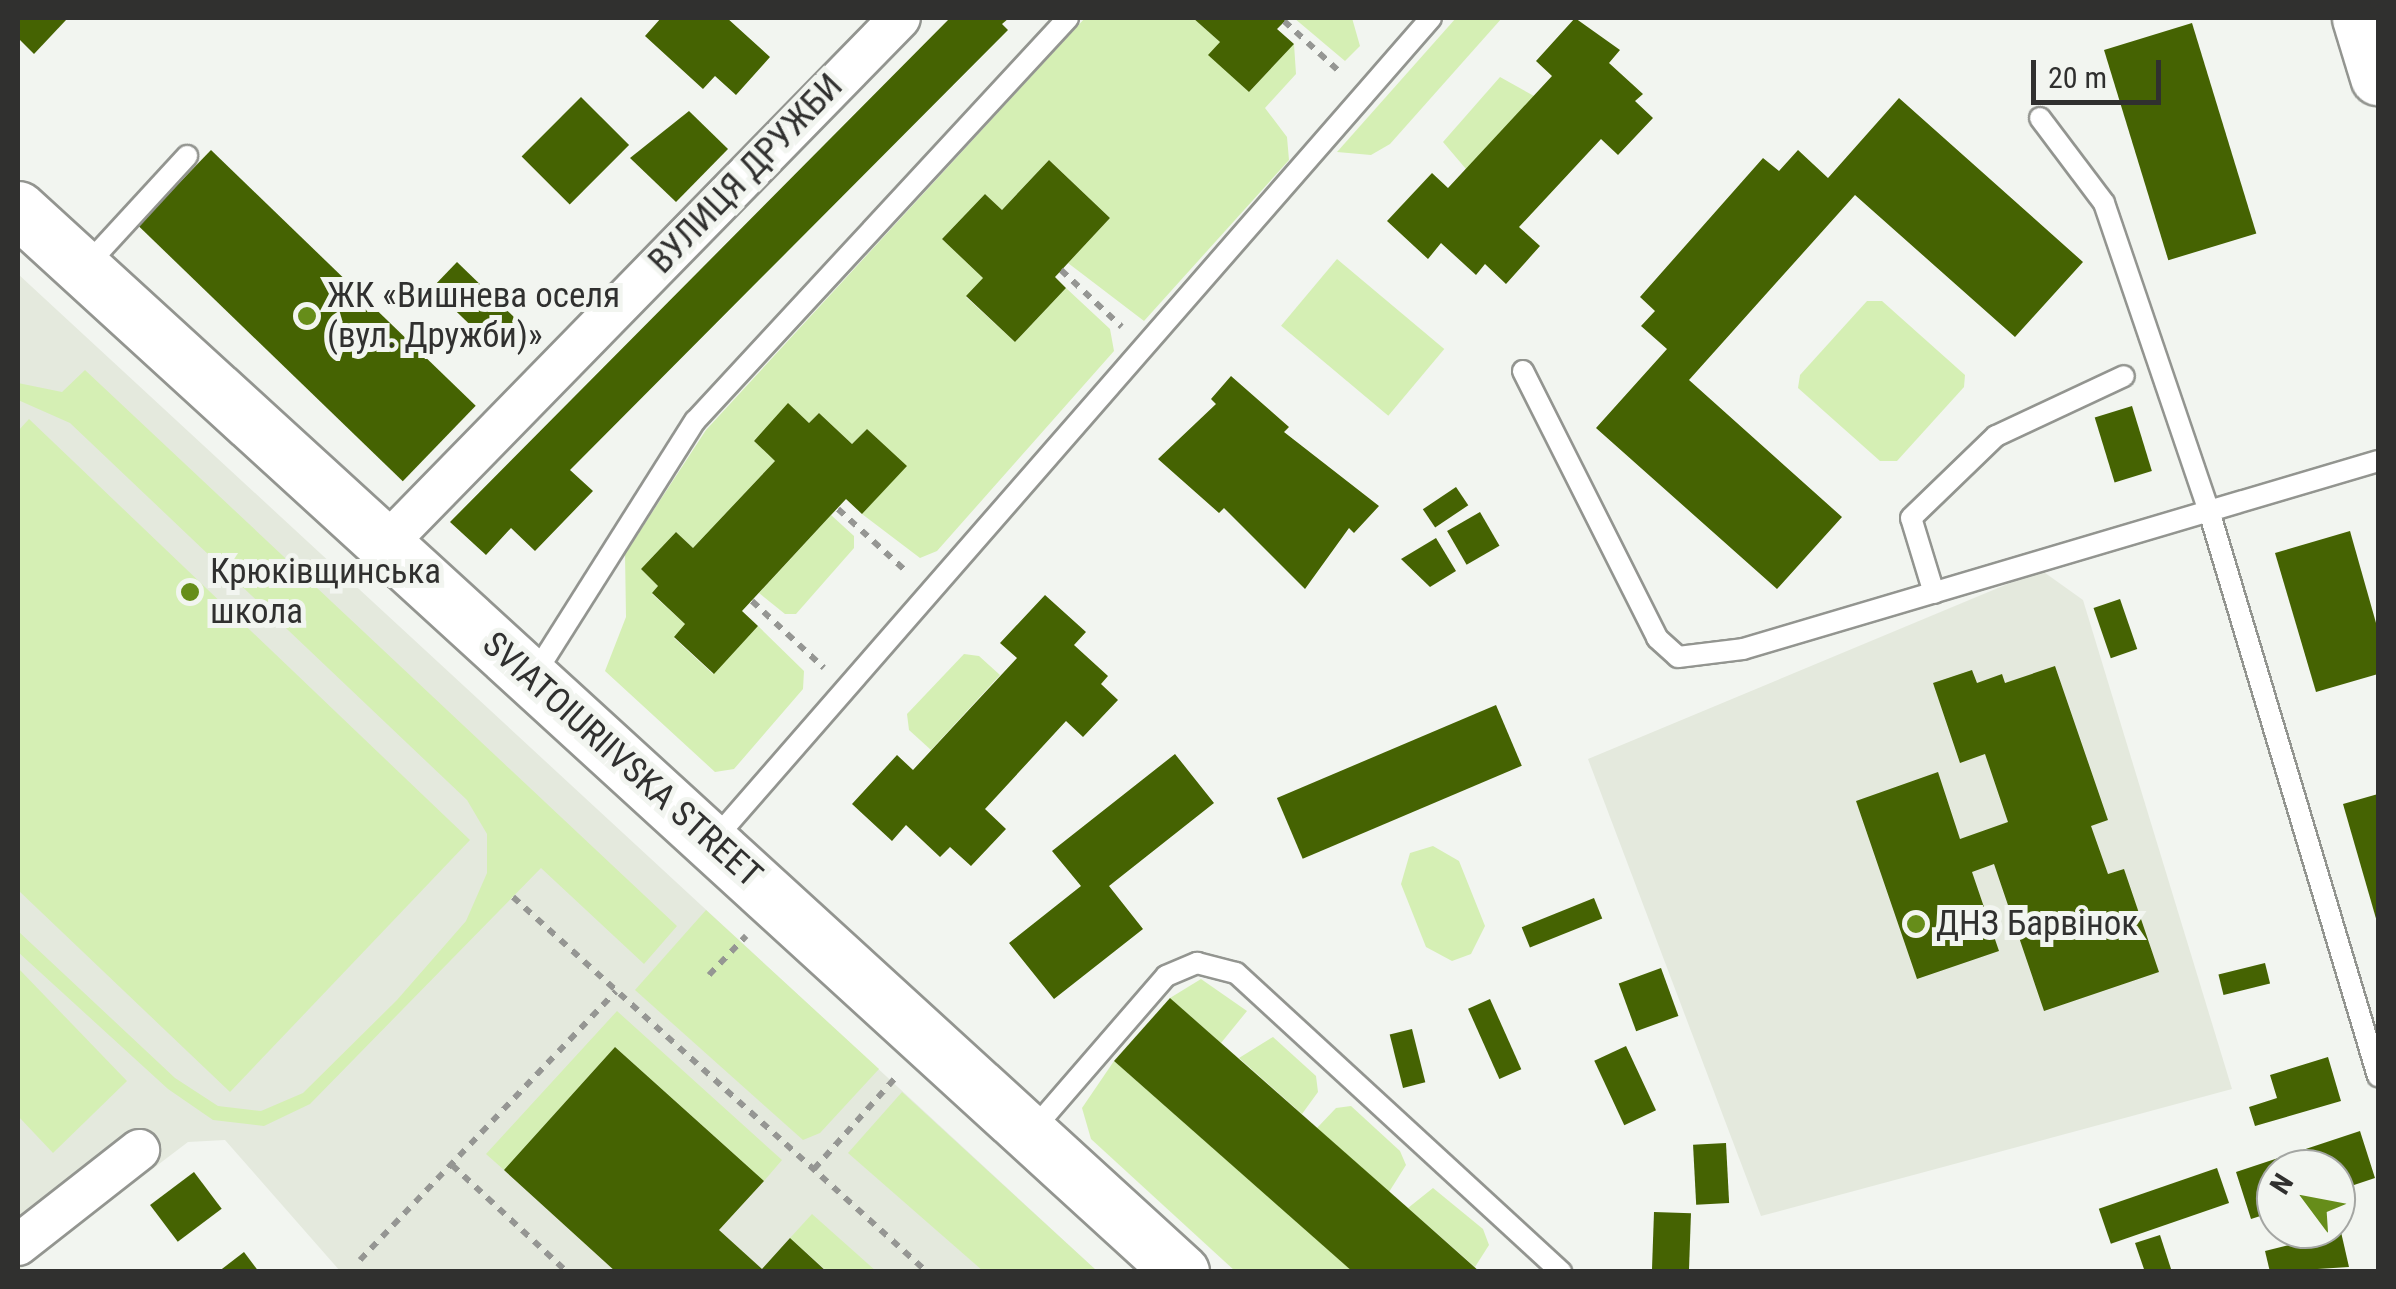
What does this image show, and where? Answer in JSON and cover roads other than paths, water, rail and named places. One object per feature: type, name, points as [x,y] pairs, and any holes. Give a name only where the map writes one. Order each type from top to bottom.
[{"type":"street","name":"ВУЛИЦЯ ДРУЖБИ","points":[[384,546],[900,18]]},
{"type":"street","points":[[2360,18],[2378,76]]},
{"type":"street","name":"SVIATOIURIIVSKA STREET","points":[[18,211],[1181,1272]]},
{"type":"street","points":[[18,1245],[139,1150]]},
{"type":"lane","points":[[531,679],[695,421],[1068,18]]},
{"type":"lane","points":[[712,842],[1431,18]]},
{"type":"lane","points":[[2040,118],[2104,203],[2209,511],[2378,1076]]},
{"type":"lane","points":[[83,268],[187,156]]},
{"type":"lane","points":[[1522,370],[1657,638],[1678,657],[1743,649],[2378,461]]},
{"type":"lane","points":[[1934,592],[1911,518],[1996,436],[2124,376]]},
{"type":"lane","points":[[1030,1132],[1166,976],[1197,963],[1223,970],[1561,1272]]},
{"type":"place","name":"ЖК «Вишнева оселя (вул. Дружби)»","points":[[307,316]]},
{"type":"place","name":"Крюківщинська школа","points":[[190,592]]},
{"type":"place","name":"ДНЗ Барвінок","points":[[1916,924]]}]
